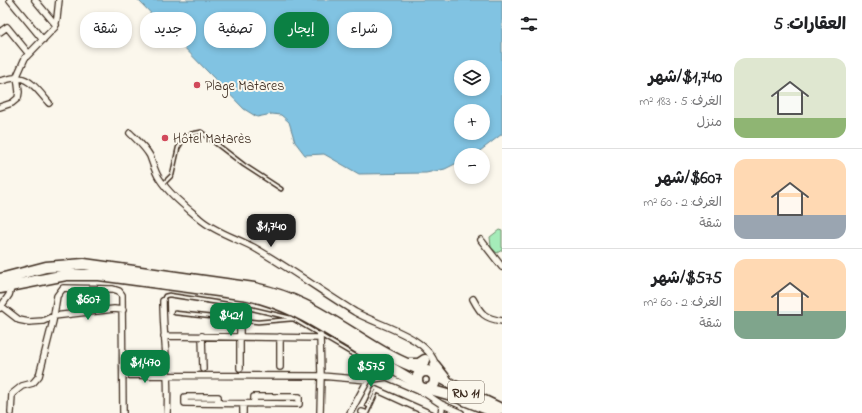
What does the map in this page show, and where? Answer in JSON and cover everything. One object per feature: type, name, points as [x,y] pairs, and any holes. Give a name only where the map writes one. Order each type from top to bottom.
[{"type":"highway","name":"RN 11","points":[[0,279],[46,267],[84,264],[254,288],[279,294],[305,305],[382,351],[408,364],[429,372]]},
{"type":"highway","name":"RN 11","points":[[0,288],[66,275],[98,274],[248,295],[276,302],[301,313],[422,388]]},
{"type":"highway","points":[[408,364],[419,364],[425,360]]},
{"type":"highway","points":[[429,372],[433,385],[422,388],[417,378],[429,372]]},
{"type":"main road","name":"RN 11","points":[[429,372],[502,408]]},
{"type":"main road","name":"RN 11","points":[[422,388],[452,396],[496,413]]},
{"type":"street","points":[[10,0],[43,40]]},
{"type":"street","points":[[35,0],[56,25]]},
{"type":"street","points":[[0,108],[12,103],[18,98],[19,92],[17,78],[24,60],[56,25],[59,0]]},
{"type":"street","points":[[0,32],[7,27],[29,54]]},
{"type":"street","points":[[0,81],[17,78],[28,81],[49,102]]},
{"type":"street","points":[[130,133],[149,155],[156,173],[163,184],[196,216],[208,225],[252,247],[356,312],[402,333],[430,354],[429,372]]},
{"type":"street","points":[[481,240],[502,267]]},
{"type":"street","points":[[12,285],[9,295],[0,307],[19,320],[29,322],[43,321],[54,316],[114,309],[123,310]]},
{"type":"street","points":[[11,413],[12,394],[22,386],[33,383],[39,376],[54,316],[57,296],[63,288],[113,289],[122,295],[123,413]]},
{"type":"street","points":[[473,299],[480,313],[502,321]]},
{"type":"street","points":[[163,301],[164,336],[168,376],[167,413]]},
{"type":"street","points":[[240,306],[240,368]]},
{"type":"street","points":[[164,336],[320,336],[320,413]]},
{"type":"street","points":[[202,336],[203,369]]},
{"type":"street","points":[[280,337],[280,367]]},
{"type":"street","points":[[424,349],[425,360],[429,372]]},
{"type":"street","points":[[123,375],[321,376],[368,380],[387,377],[422,388],[430,397],[460,413]]},
{"type":"street","points":[[359,411],[368,380]]},
{"type":"street","points":[[218,403],[218,397],[185,396],[185,403],[242,404],[254,404],[299,404],[299,397],[254,397],[254,404]]},
{"type":"street","points":[[242,404],[242,413]]},
{"type":"street","points":[[441,404],[441,413]]},
{"type":"lane","points":[[163,184],[172,175],[178,148],[183,140],[191,134],[201,132],[244,165],[281,188]]},
{"type":"lane","points":[[163,301],[165,296],[169,295],[240,306],[293,319],[320,336],[354,354],[387,377]]},
{"type":"lane","points":[[175,313],[258,322],[293,319]]},
{"type":"lane","points":[[370,407],[367,405],[375,388],[432,413]]},
{"type":"lane","points":[[359,411],[370,407],[377,391],[425,413]]},
{"type":"green space","points":[[499,230],[502,231],[502,250],[497,253],[491,247],[490,237]]},
{"type":"water","points":[[138,0],[502,0],[502,134],[484,148],[454,148],[454,164],[445,169],[426,173],[359,174],[324,154],[305,155],[295,142],[289,122],[281,115],[272,114],[257,117],[244,109],[185,48],[196,48],[196,12],[150,12]]},
{"type":"place","name":"Plage Matares","points":[[197,85]]},
{"type":"place","name":"Hôtel Matarès","points":[[165,138]]}]
